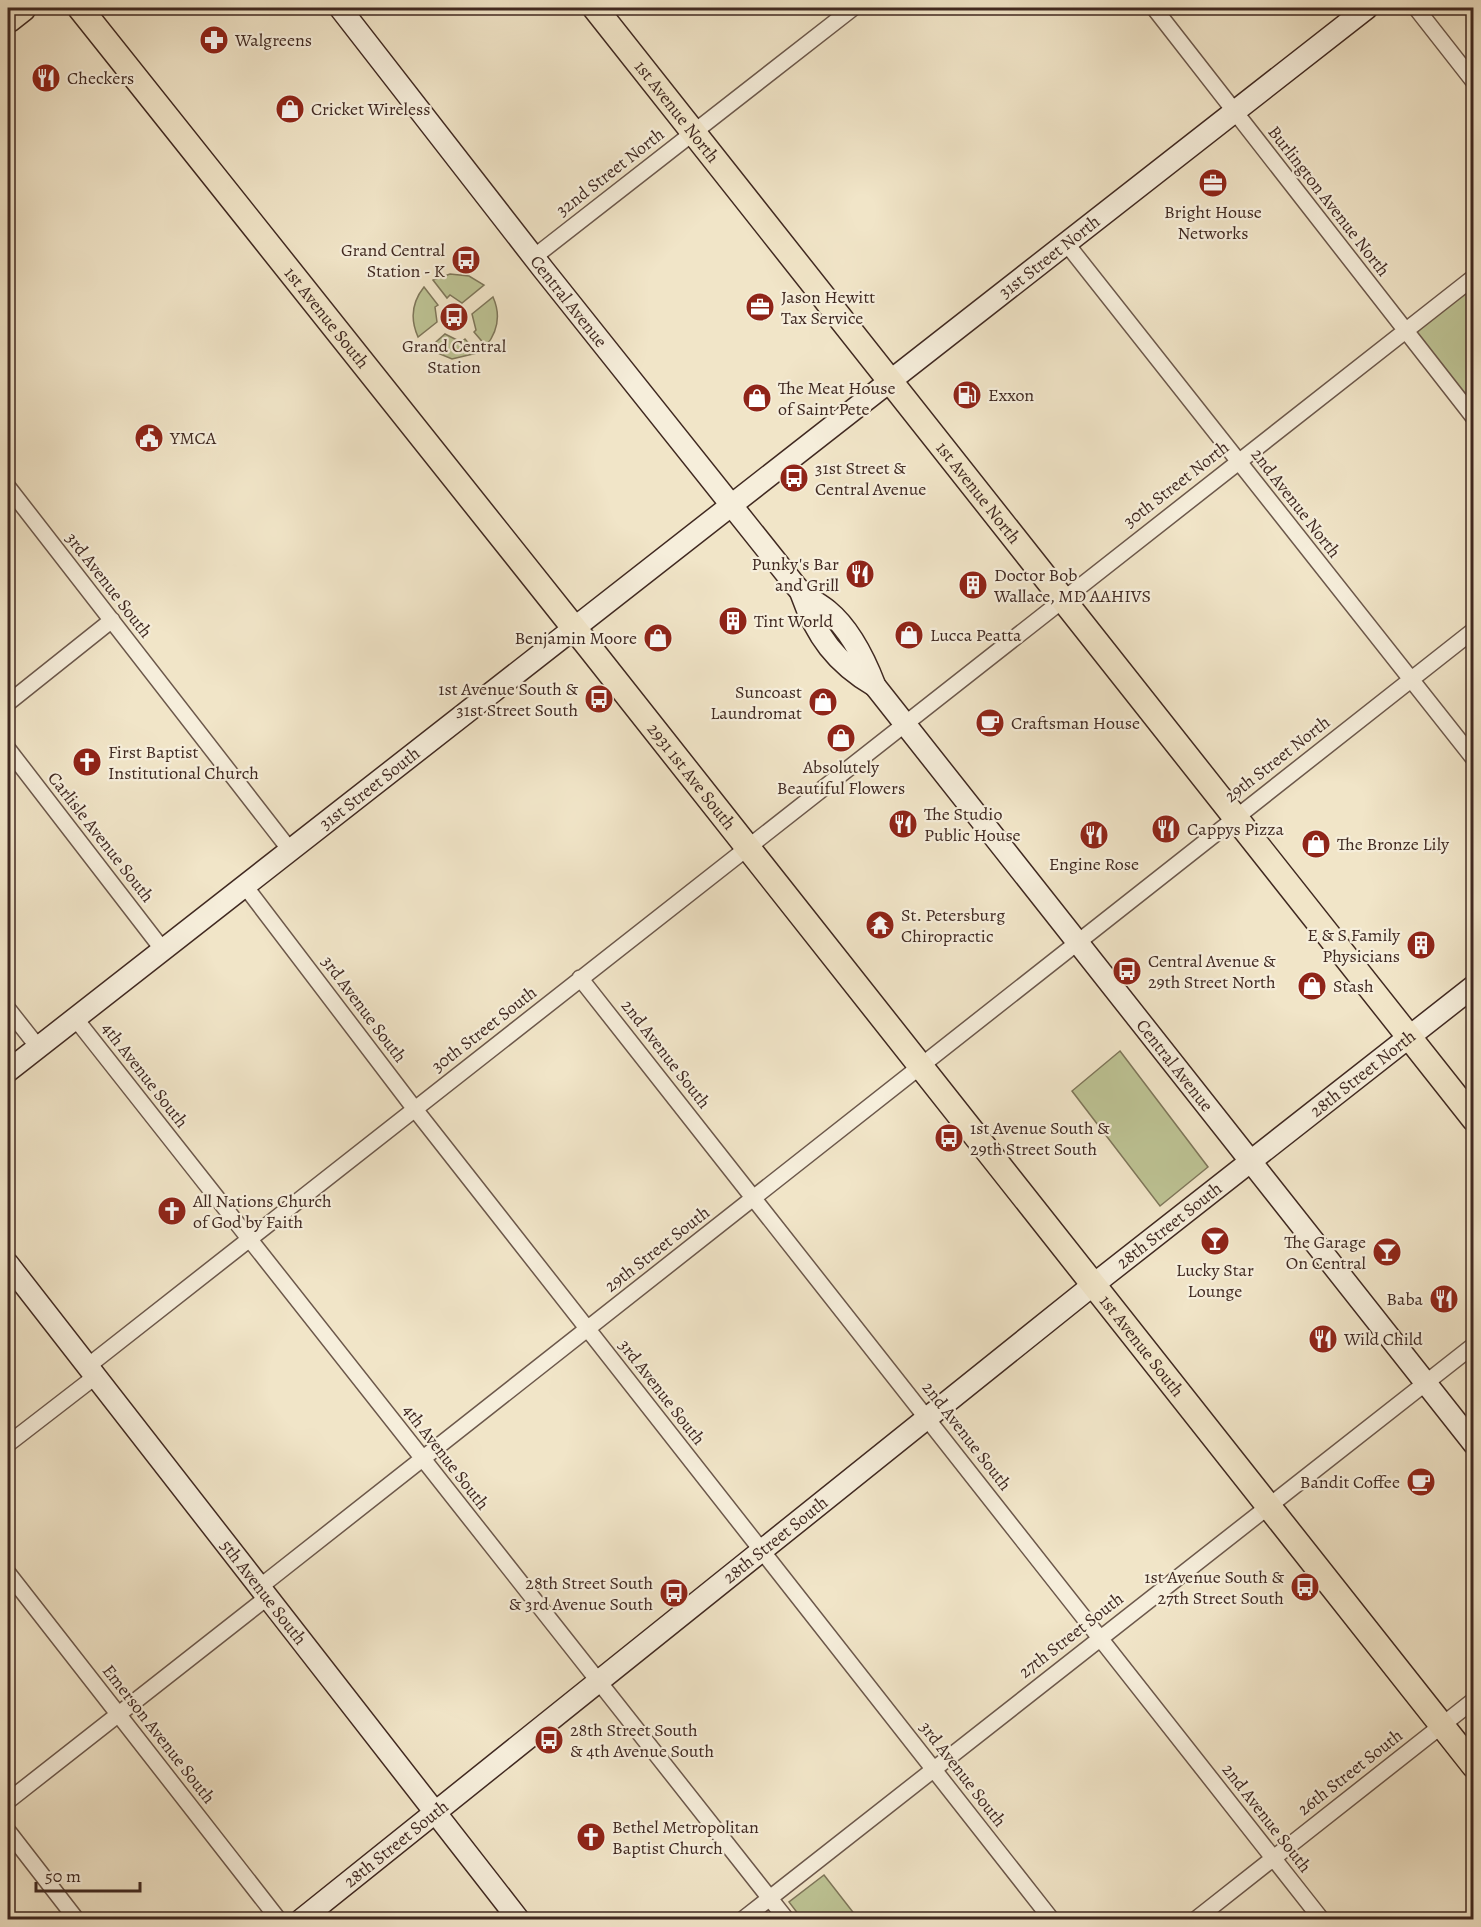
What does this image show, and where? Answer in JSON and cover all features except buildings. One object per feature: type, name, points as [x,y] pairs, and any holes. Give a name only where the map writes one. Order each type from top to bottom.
[{"type":"highway","points":[[8,19],[22,8]]},
{"type":"main road","name":"1st Avenue South","points":[[80,8],[574,628]]},
{"type":"main road","name":"1st Avenue North","points":[[596,8],[1473,1119]]},
{"type":"main road","name":"2931 1st Ave South","points":[[574,628],[810,927]]},
{"type":"main road","name":"1st Avenue South","points":[[810,927],[1473,1766]]},
{"type":"street","name":"Central Avenue","points":[[340,8],[801,593],[829,612],[864,657],[875,686],[1473,1444]]},
{"type":"street","name":"32nd Street North","points":[[534,257],[853,8]]},
{"type":"street","name":"Burlington Avenue North","points":[[1154,8],[1473,418]]},
{"type":"street","name":"31st Street North","points":[[732,506],[1367,8]]},
{"type":"street","points":[[1416,8],[1473,82]]},
{"type":"street","name":"2nd Avenue North","points":[[1066,243],[1473,759]]},
{"type":"street","name":"30th Street North","points":[[904,723],[1473,277]]},
{"type":"street","name":"3rd Avenue South","points":[[8,487],[290,850]]},
{"type":"street","name":"31st Street South","points":[[8,1071],[732,506]]},
{"type":"street","points":[[8,703],[112,620]]},
{"type":"street","name":"29th Street North","points":[[1076,941],[1473,630]]},
{"type":"street","name":"30th Street South","points":[[8,1444],[250,1239],[904,723]]},
{"type":"street","name":"Carlisle Avenue South","points":[[8,749],[163,950]]},
{"type":"street","name":"3rd Avenue South","points":[[245,886],[414,1108],[1052,1920]]},
{"type":"street","name":"29th Street South","points":[[8,1801],[118,1714],[423,1459],[1076,941]]},
{"type":"street","name":"2nd Avenue South","points":[[580,978],[1322,1920]]},
{"type":"street","name":"28th Street North","points":[[1250,1161],[1473,986]]},
{"type":"street","points":[[8,1009],[38,1047]]},
{"type":"street","name":"4th Avenue South","points":[[75,1018],[787,1920]]},
{"type":"street","name":"28th Street South","points":[[301,1920],[1250,1161]]},
{"type":"street","name":"5th Avenue South","points":[[8,1264],[519,1920]]},
{"type":"street","name":"27th Street South","points":[[742,1920],[1099,1638],[1269,1508],[1473,1345]]},
{"type":"street","name":"Emerson Avenue South","points":[[8,1572],[279,1920]]},
{"type":"street","name":"26th Street South","points":[[1195,1920],[1473,1700]]},
{"type":"street","points":[[8,1831],[77,1920]]},
{"type":"green space","points":[[450,274],[469,276],[484,285],[462,303],[450,295],[447,298],[433,280]]},
{"type":"green space","points":[[1473,282],[1473,407],[1416,334],[1419,324]]},
{"type":"green space","points":[[424,287],[438,305],[435,307],[437,322],[418,337],[413,317],[417,299]]},
{"type":"green space","points":[[493,297],[497,310],[497,323],[486,346],[474,332],[476,330],[472,314]]},
{"type":"green space","points":[[445,334],[461,342],[465,339],[477,353],[452,359],[428,349]]},
{"type":"green space","points":[[1120,1051],[1208,1167],[1160,1206],[1072,1091]]},
{"type":"green space","points":[[824,1875],[856,1916],[851,1919],[802,1919],[789,1902]]},
{"type":"place","name":"Walgreens","points":[[214,40]]},
{"type":"place","name":"Checkers","points":[[46,78]]},
{"type":"place","name":"Cricket Wireless","points":[[290,109]]},
{"type":"place","name":"Bright House Networks","points":[[1213,183]]},
{"type":"place","name":"Grand Central Station - K","points":[[466,260]]},
{"type":"place","name":"Jason Hewitt Tax Service","points":[[760,307]]},
{"type":"place","name":"Grand Central Station","points":[[454,317]]},
{"type":"place","name":"Exxon","points":[[967,395]]},
{"type":"place","name":"The Meat House of Saint Pete","points":[[757,398]]},
{"type":"place","name":"YMCA","points":[[149,438]]},
{"type":"place","name":"31st Street & Central Avenue","points":[[794,478]]},
{"type":"place","name":"Punky's Bar and Grill","points":[[860,574]]},
{"type":"place","name":"Doctor Bob Wallace, MD AAHIVS","points":[[973,585]]},
{"type":"place","name":"Tint World","points":[[733,621]]},
{"type":"place","name":"Lucca Peatta","points":[[909,635]]},
{"type":"place","name":"Benjamin Moore","points":[[658,638]]},
{"type":"place","name":"1st Avenue South & 31st Street South","points":[[599,699]]},
{"type":"place","name":"Suncoast Laundromat","points":[[823,702]]},
{"type":"place","name":"Craftsman House","points":[[990,723]]},
{"type":"place","name":"Absolutely Beautiful Flowers","points":[[841,738]]},
{"type":"place","name":"First Baptist Institutional Church","points":[[87,762]]},
{"type":"place","name":"The Studio Public House","points":[[903,824]]},
{"type":"place","name":"Cappys Pizza","points":[[1166,829]]},
{"type":"place","name":"Engine Rose","points":[[1094,835]]},
{"type":"place","name":"The Bronze Lily","points":[[1316,844]]},
{"type":"place","name":"St. Petersburg Chiropractic","points":[[880,925]]},
{"type":"place","name":"E & S Family Physicians","points":[[1421,945]]},
{"type":"place","name":"Central Avenue & 29th Street North","points":[[1127,971]]},
{"type":"place","name":"Stash","points":[[1312,986]]},
{"type":"place","name":"1st Avenue South & 29th Street South","points":[[949,1138]]},
{"type":"place","name":"All Nations Church of God by Faith","points":[[172,1211]]},
{"type":"place","name":"Lucky Star Lounge","points":[[1215,1241]]},
{"type":"place","name":"The Garage On Central","points":[[1387,1252]]},
{"type":"place","name":"Baba","points":[[1444,1299]]},
{"type":"place","name":"Wild Child","points":[[1323,1339]]},
{"type":"place","name":"Bandit Coffee","points":[[1421,1482]]},
{"type":"place","name":"1st Avenue South & 27th Street South","points":[[1305,1587]]},
{"type":"place","name":"28th Street South & 3rd Avenue South","points":[[674,1593]]},
{"type":"place","name":"28th Street South & 4th Avenue South","points":[[549,1740]]},
{"type":"place","name":"Bethel Metropolitan Baptist Church","points":[[591,1837]]}]
